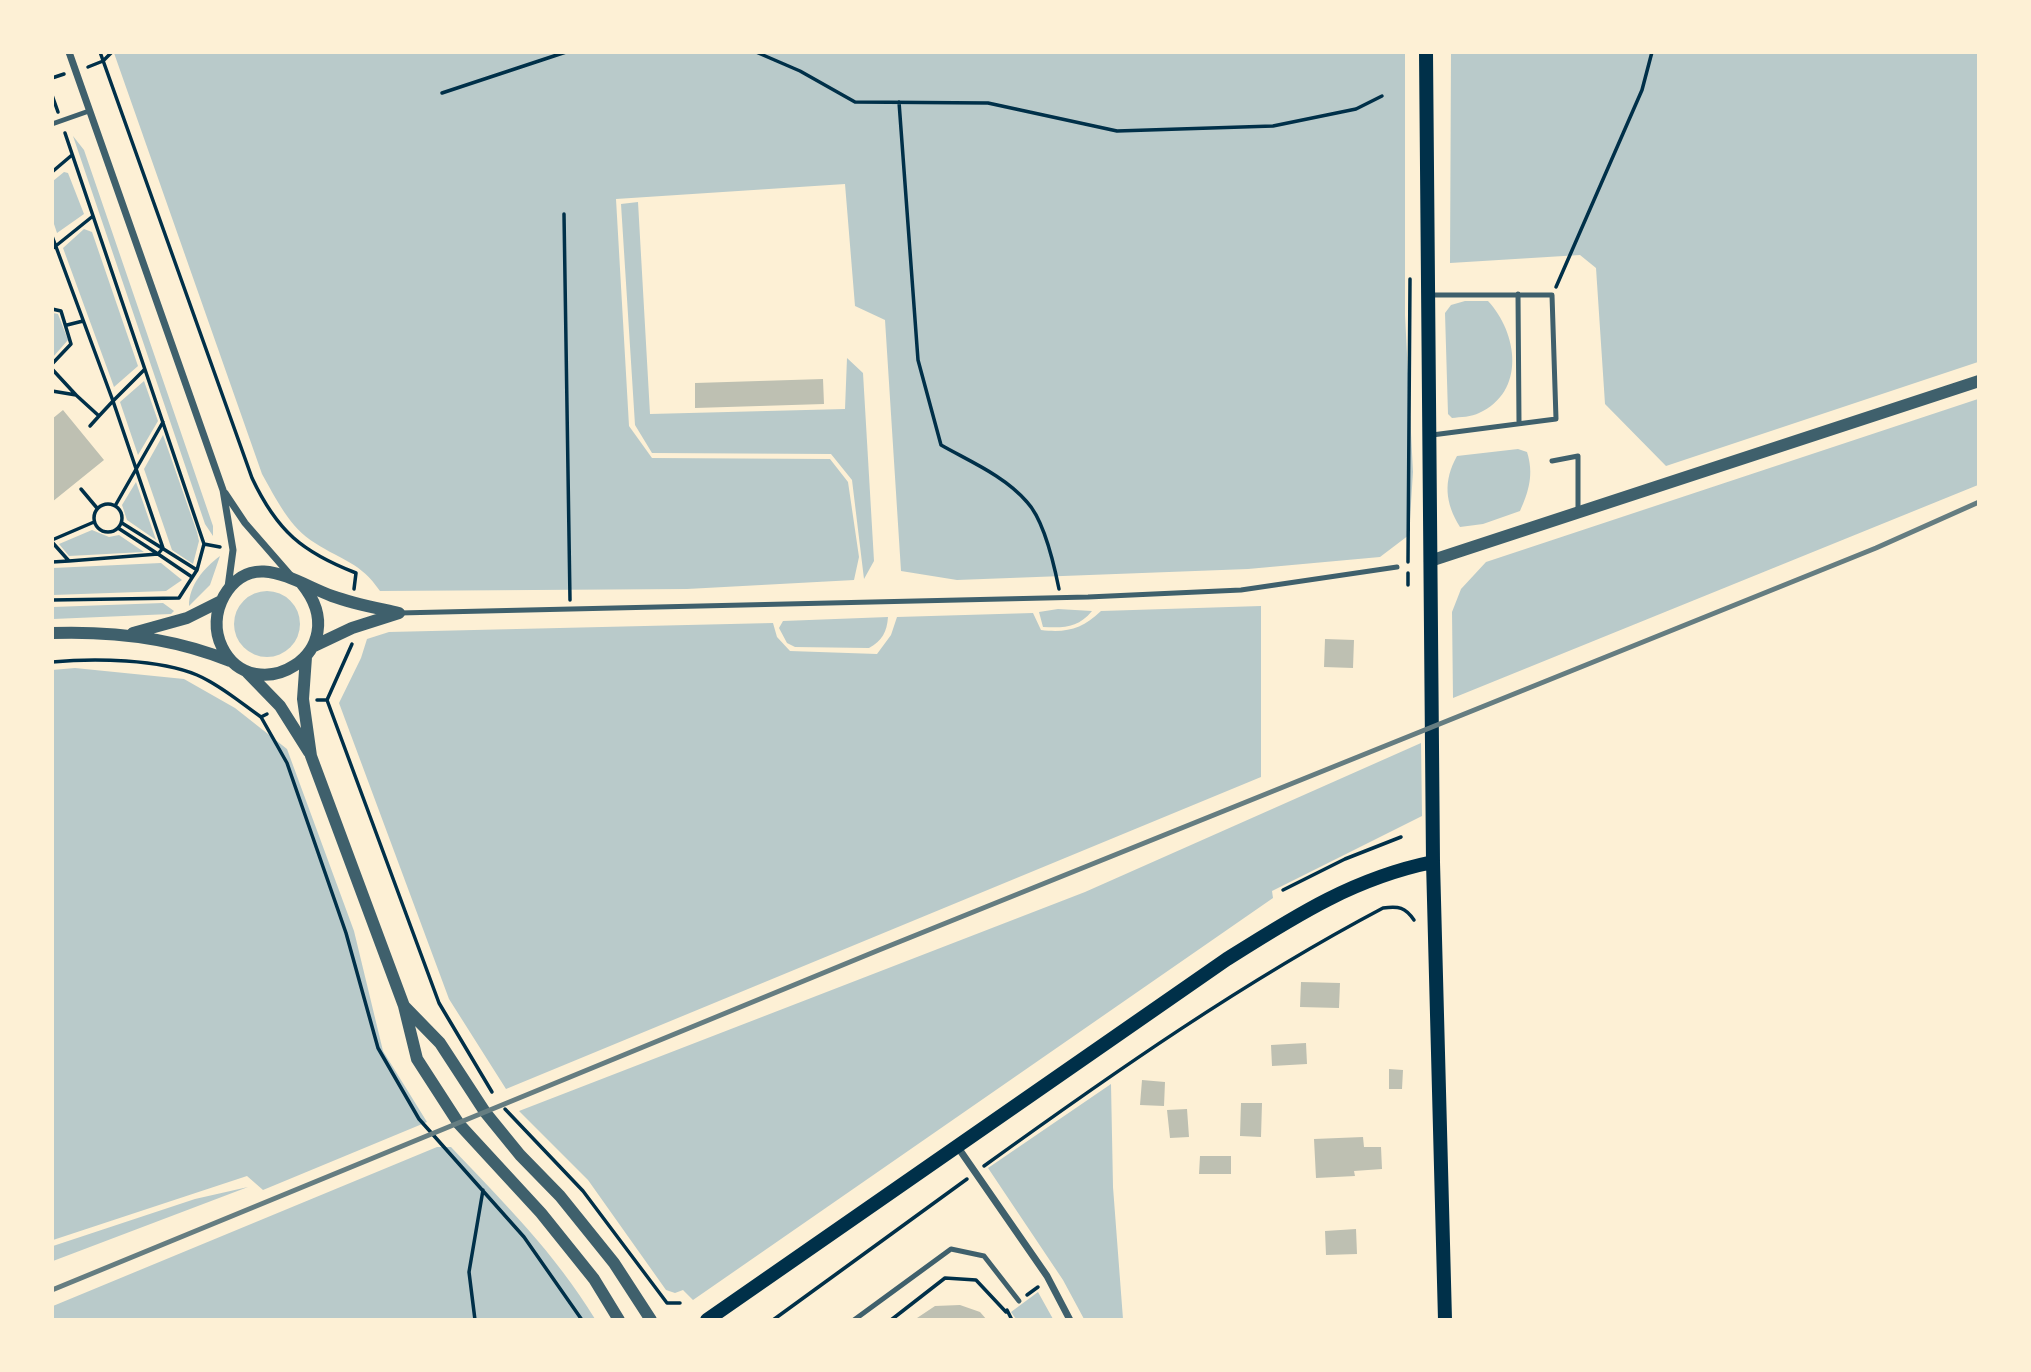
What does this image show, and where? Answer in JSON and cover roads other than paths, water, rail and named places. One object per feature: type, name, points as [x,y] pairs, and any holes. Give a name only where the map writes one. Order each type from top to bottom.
[{"type":"main road","points":[[1426,52],[1433,862],[1445,1320]]},
{"type":"main road","points":[[707,1320],[1227,958],[1294,917],[1391,871],[1433,862]]},
{"type":"street","points":[[69,52],[223,490],[233,550],[224,596],[216,617],[217,634],[223,649],[280,706],[311,756],[404,1006],[417,1059],[459,1124],[541,1213],[594,1279],[619,1320]]},
{"type":"street","points":[[1430,561],[1979,381]]},
{"type":"street","points":[[52,633],[126,635],[197,647],[261,674],[278,674],[293,668],[314,646],[319,630],[319,613],[313,597],[245,523],[223,490]]},
{"type":"street","points":[[126,635],[187,618],[224,596],[251,574],[265,571],[350,602],[399,613]]},
{"type":"street","points":[[314,646],[352,628],[399,613]]},
{"type":"street","points":[[306,657],[303,699],[311,756]]},
{"type":"street","points":[[404,1006],[439,1043],[485,1112],[511,1144],[560,1196],[614,1263],[651,1320]]},
{"type":"street","points":[[956,1146],[1047,1276],[1070,1320]]},
{"type":"lane","points":[[52,124],[89,111]]},
{"type":"lane","points":[[1426,295],[1552,295],[1556,419],[1429,435]]},
{"type":"lane","points":[[1518,295],[1519,424]]},
{"type":"lane","points":[[1552,461],[1578,456],[1578,513]]},
{"type":"lane","points":[[399,613],[1241,590],[1397,568]]},
{"type":"lane","points":[[854,1320],[951,1249],[984,1256],[1019,1301]]},
{"type":"railway","points":[[52,1290],[879,950],[1876,548],[1979,502]]}]
